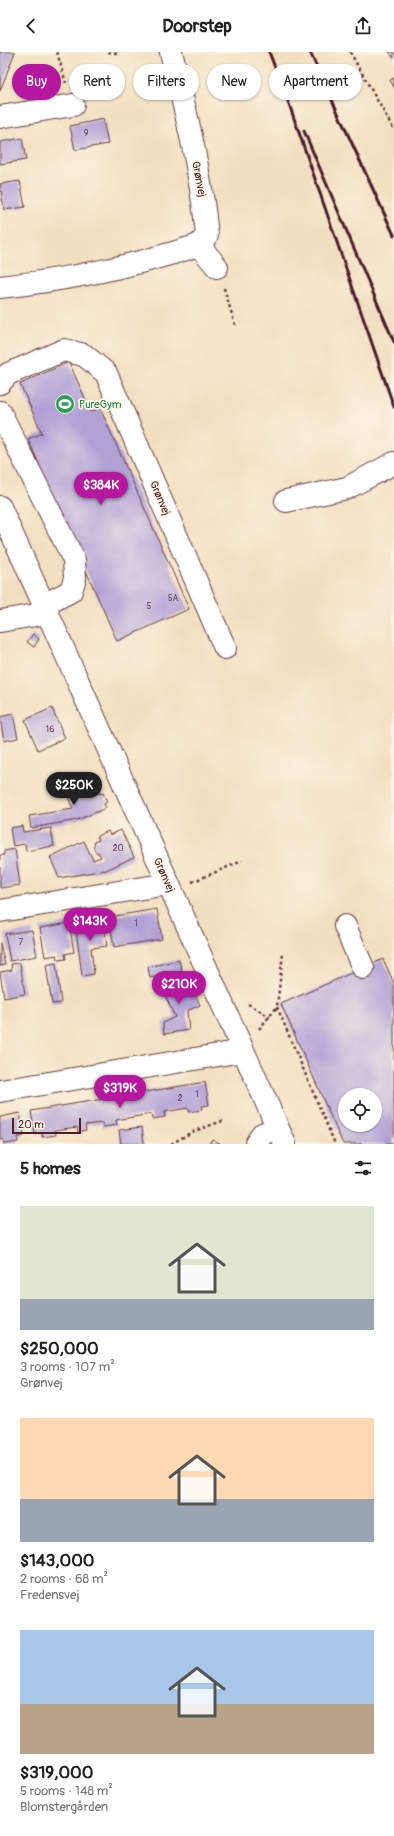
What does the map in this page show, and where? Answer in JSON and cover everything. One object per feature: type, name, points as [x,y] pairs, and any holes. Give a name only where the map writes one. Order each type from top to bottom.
[{"type":"street","name":"Grønvej","points":[[171,52],[187,118],[204,205],[207,234],[199,245]]},
{"type":"street","points":[[0,117],[73,105]]},
{"type":"street","points":[[0,287],[44,282],[114,269],[199,245],[217,267]]},
{"type":"street","name":"Grønvej","points":[[0,383],[8,374],[64,350],[84,355],[106,373],[225,648]]},
{"type":"street","points":[[0,412],[74,560],[75,578],[71,591],[46,609],[0,621]]},
{"type":"street","points":[[286,501],[347,488],[394,464]]},
{"type":"street","name":"Grønvej","points":[[0,507],[281,1136]]},
{"type":"street","points":[[0,911],[169,887]]},
{"type":"street","points":[[345,926],[363,968]]},
{"type":"street","points":[[0,1091],[243,1051]]},
{"type":"street","points":[[256,1144],[262,1134],[281,1136]]},
{"type":"path","points":[[57,52],[73,105]]},
{"type":"path","points":[[108,52],[120,52]]},
{"type":"path","points":[[350,52],[394,130]]},
{"type":"path","points":[[217,267],[236,328]]},
{"type":"path","points":[[169,887],[242,861]]},
{"type":"path","points":[[283,953],[277,1007],[335,1144]]},
{"type":"path","points":[[171,1144],[192,1132],[225,1120]]},
{"type":"building","points":[[0,52],[15,52],[0,91]]},
{"type":"building","points":[[389,52],[394,52],[394,58]]},
{"type":"building","points":[[394,78],[394,87],[390,80]]},
{"type":"building","points":[[103,119],[108,144],[75,150],[70,126]]},
{"type":"building","points":[[22,138],[26,160],[0,164],[0,142]]},
{"type":"building","points":[[20,181],[25,207],[4,210],[0,184]]},
{"type":"building","points":[[69,362],[91,412],[100,408],[189,609],[117,641],[28,439],[42,433],[20,384]]},
{"type":"building","points":[[33,634],[39,639],[34,647],[27,642]]},
{"type":"building","points":[[52,708],[65,738],[38,750],[25,720]]},
{"type":"building","points":[[13,714],[18,738],[4,741],[0,717]]},
{"type":"building","points":[[94,778],[100,794],[103,793],[107,802],[104,804],[106,808],[77,820],[31,828],[29,816],[73,809],[65,790]]},
{"type":"building","points":[[22,826],[23,832],[51,828],[54,846],[26,851],[25,844],[13,846],[10,828]]},
{"type":"building","points":[[121,830],[134,857],[106,870],[59,878],[50,857],[84,841],[93,860],[101,857],[98,852],[96,853],[93,846],[95,844],[94,842],[99,840],[97,836],[108,831],[110,835]]},
{"type":"building","points":[[15,849],[20,885],[0,888],[0,855],[4,855],[4,851]]},
{"type":"building","points":[[157,909],[162,939],[114,947],[109,917]]},
{"type":"building","points":[[103,918],[107,946],[91,948],[94,974],[82,976],[75,921]]},
{"type":"building","points":[[69,923],[74,952],[65,954],[66,959],[58,960],[57,955],[45,957],[40,928]]},
{"type":"building","points":[[32,930],[37,956],[10,961],[5,934]]},
{"type":"building","points":[[0,943],[5,965],[0,966]]},
{"type":"building","points":[[383,959],[394,983],[394,1144],[343,1144],[281,1004]]},
{"type":"building","points":[[179,960],[182,971],[150,978],[148,967]]},
{"type":"building","points":[[20,963],[25,994],[4,998],[0,972],[12,970],[11,964]]},
{"type":"building","points":[[56,963],[61,1003],[52,1004],[46,965]]},
{"type":"building","points":[[188,979],[200,1005],[187,1011],[189,1030],[164,1034],[163,1023],[175,1017],[161,986],[174,980],[177,984]]},
{"type":"building","points":[[205,1082],[209,1105],[201,1106],[202,1110],[188,1112],[188,1108],[164,1112],[165,1117],[152,1119],[151,1114],[116,1120],[117,1125],[103,1127],[102,1123],[85,1125],[86,1130],[78,1132],[77,1127],[55,1130],[56,1135],[42,1137],[42,1133],[35,1134],[31,1111]]},
{"type":"building","points":[[20,1113],[24,1136],[17,1137],[18,1142],[4,1144],[3,1139],[0,1140],[0,1117]]},
{"type":"building","points":[[142,1127],[144,1144],[121,1144],[119,1130]]},
{"type":"building","points":[[212,1139],[221,1144],[209,1144]]},
{"type":"railway","points":[[269,52],[288,101],[394,407]]},
{"type":"railway","points":[[310,52],[394,235]]},
{"type":"railway","points":[[304,131],[394,342]]},
{"type":"place","name":"PureGym","points":[[65,404]]}]
